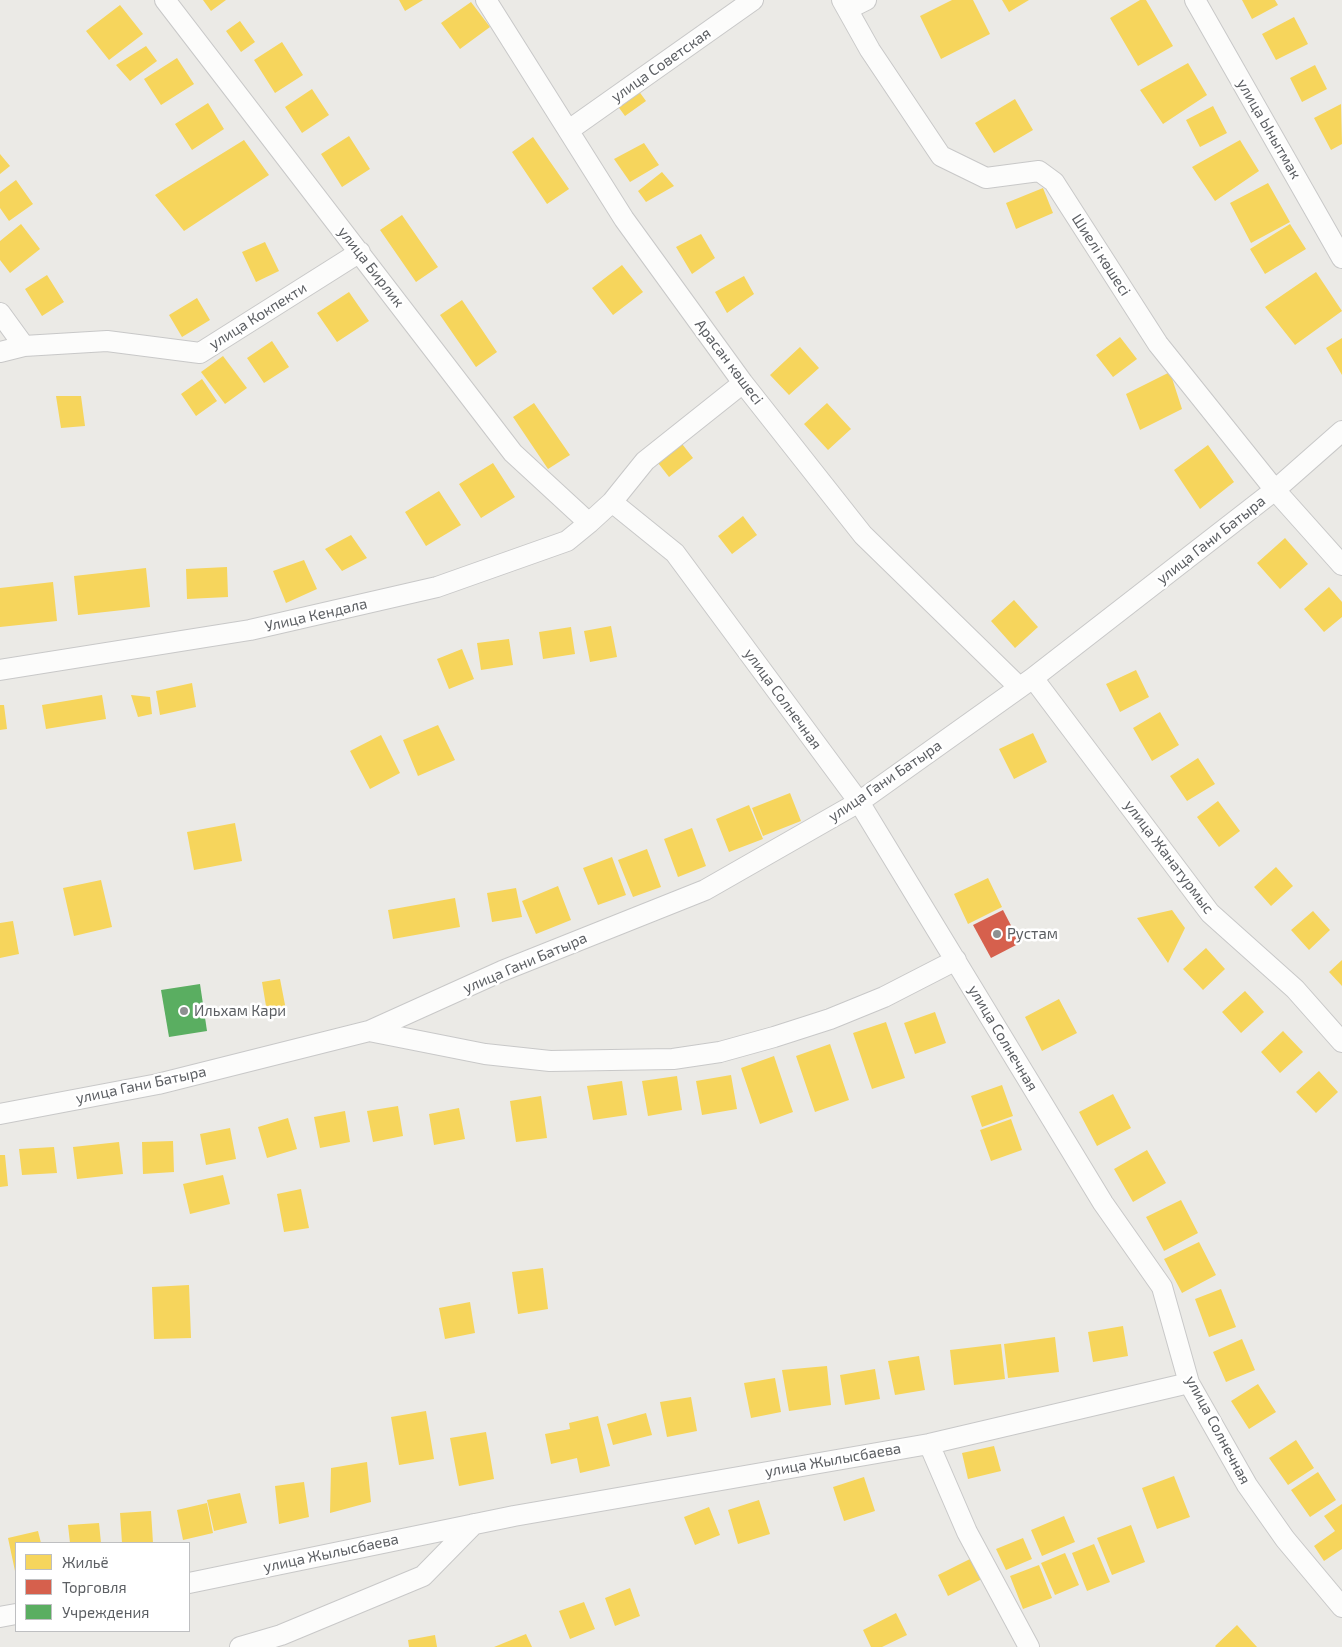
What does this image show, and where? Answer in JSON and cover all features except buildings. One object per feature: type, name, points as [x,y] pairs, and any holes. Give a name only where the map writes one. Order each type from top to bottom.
[{"type":"street","name":"улица Бирлик","points":[[165,0],[513,453],[589,523]]},
{"type":"street","name":"Арасан көшесі","points":[[486,0],[624,219],[743,383],[864,535],[1026,683]]},
{"type":"street","name":"улица Советская","points":[[569,130],[753,0]]},
{"type":"street","points":[[845,4],[866,0]]},
{"type":"street","name":"улица Ынытмак","points":[[1195,0],[1342,258]]},
{"type":"street","name":"Шиелі көшесі","points":[[845,4],[870,50],[941,156],[986,178],[1039,171],[1054,182],[1158,344],[1275,490],[1342,565]]},
{"type":"street","name":"улица Кокпекти","points":[[0,352],[24,346],[107,341],[200,353],[360,252]]},
{"type":"street","points":[[0,313],[24,346]]},
{"type":"street","name":"Улица Кендала","points":[[0,670],[250,630],[438,587],[566,541],[612,502],[644,461],[743,383]]},
{"type":"street","name":"улица Гани Батыра","points":[[0,1114],[158,1084],[369,1031],[502,971],[705,890],[859,802],[1026,683],[1275,490],[1342,431]]},
{"type":"street","name":"улица Солнечная","points":[[612,502],[675,553],[859,802],[1103,1203],[1162,1287],[1189,1383],[1247,1485],[1285,1539],[1342,1607]]},
{"type":"street","name":"улица Жанатурмыс","points":[[1026,683],[1210,913],[1295,989],[1342,1042]]},
{"type":"street","name":"улица Гани Батыра","points":[[369,1031],[485,1054],[550,1061],[673,1059],[720,1052],[830,1019],[884,997],[956,960]]},
{"type":"street","name":"улица Жылысбаева","points":[[190,1582],[514,1516],[929,1444],[1189,1383]]},
{"type":"street","points":[[929,1444],[967,1532],[1029,1647]]},
{"type":"street","points":[[240,1647],[281,1635],[423,1576],[474,1524]]},
{"type":"street","points":[[0,1617],[15,1614]]},
{"type":"place","name":"Рустам","points":[[997,934]]},
{"type":"place","name":"Ильхам Кари","points":[[184,1011]]}]
